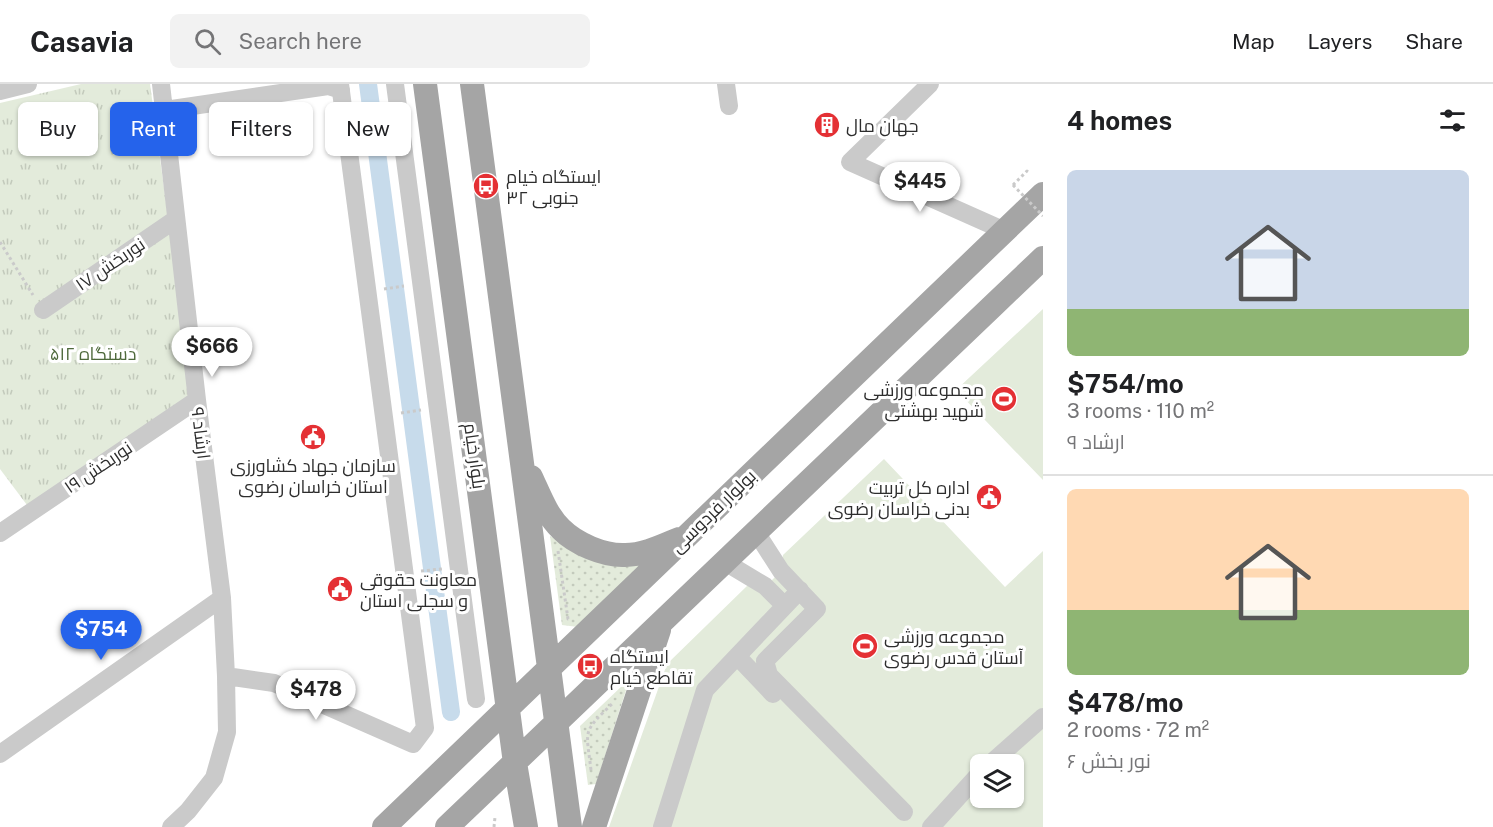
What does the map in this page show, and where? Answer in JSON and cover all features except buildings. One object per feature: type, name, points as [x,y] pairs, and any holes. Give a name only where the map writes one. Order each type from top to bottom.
[{"type":"main road","name":"بلوار خیام","points":[[425,84],[515,763],[526,827]]},
{"type":"main road","points":[[472,84],[570,827]]},
{"type":"main road","name":"بولوار فردوسی","points":[[384,827],[1005,231],[1036,184]]},
{"type":"main road","points":[[447,827],[1043,258]]},
{"type":"main road","points":[[521,454],[545,506],[561,529],[582,544],[606,553],[625,555],[644,552],[687,536]]},
{"type":"main road","points":[[594,827],[660,626]]},
{"type":"street","points":[[0,91],[28,84]]},
{"type":"street","name":"ارشاد ۹","points":[[161,84],[164,102]]},
{"type":"street","points":[[395,84],[476,699]]},
{"type":"street","points":[[726,84],[729,106]]},
{"type":"street","points":[[930,84],[850,162],[1005,231]]},
{"type":"street","points":[[197,105],[328,86],[341,87],[425,728],[412,744],[274,682],[226,676]]},
{"type":"street","name":"ارشاد ۹","points":[[170,156],[196,400],[222,598],[227,732],[214,778],[188,811],[171,827]]},
{"type":"street","name":"نوربخش ۱۷","points":[[38,303],[176,219]]},
{"type":"street","name":"نوربخش ۱۹","points":[[0,533],[196,400]]},
{"type":"street","points":[[737,656],[905,811],[769,675],[765,661],[818,609],[781,571],[756,531]]},
{"type":"street","points":[[724,562],[765,586],[785,606]]},
{"type":"street","points":[[662,827],[705,690],[800,590]]},
{"type":"street","points":[[0,754],[222,598]]},
{"type":"street","points":[[1001,754],[1043,717]]},
{"type":"street","points":[[931,827],[970,784]]},
{"type":"path","points":[[1036,184],[1027,171],[1013,185],[1043,216]]},
{"type":"path","points":[[0,242],[38,303]]},
{"type":"path","points":[[368,291],[421,284]]},
{"type":"path","points":[[384,416],[437,408]]},
{"type":"path","points":[[561,529],[558,551],[568,619],[576,620]]},
{"type":"path","points":[[405,573],[458,567]]},
{"type":"path","points":[[494,827],[495,816]]},
{"type":"green space","name":"۵۱۲ دستگاه","points":[[81,84],[150,84],[152,102],[110,102],[110,156],[160,156],[192,396],[30,509],[0,469],[0,103]]},
{"type":"green space","name":"مجموعه ورزشی شهید بهشتی","points":[[1043,309],[1043,480],[956,390]]},
{"type":"green space","name":"مجموعه ورزشی آستان قدس رضوی","points":[[884,459],[1005,587],[1043,551],[1043,827],[609,827],[667,664],[747,586],[766,586],[781,571],[783,555]]},
{"type":"green space","points":[[550,536],[560,542],[643,565],[578,627],[562,625]]},
{"type":"green space","points":[[628,684],[596,784],[588,785],[580,726],[623,685]]},
{"type":"waterway","points":[[368,84],[451,712]]},
{"type":"place","name":"جهان مال","points":[[827,125]]},
{"type":"place","name":"ایستگاه خیام جنوبی ۳۲","points":[[486,186]]},
{"type":"place","name":"مجموعه ورزشی شهید بهشتی","points":[[1004,399]]},
{"type":"place","name":"سازمان جهاد کشاورزی استان خراسان رضوی","points":[[313,437]]},
{"type":"place","name":"اداره کل تربیت بدنی خراسان رضوی","points":[[989,497]]},
{"type":"place","name":"معاونت حقوقی و سجلی استان","points":[[340,589]]},
{"type":"place","name":"مجموعه ورزشی آستان قدس رضوی","points":[[865,646]]},
{"type":"place","name":"ایستگاه تقاطع خیام","points":[[590,666]]}]
